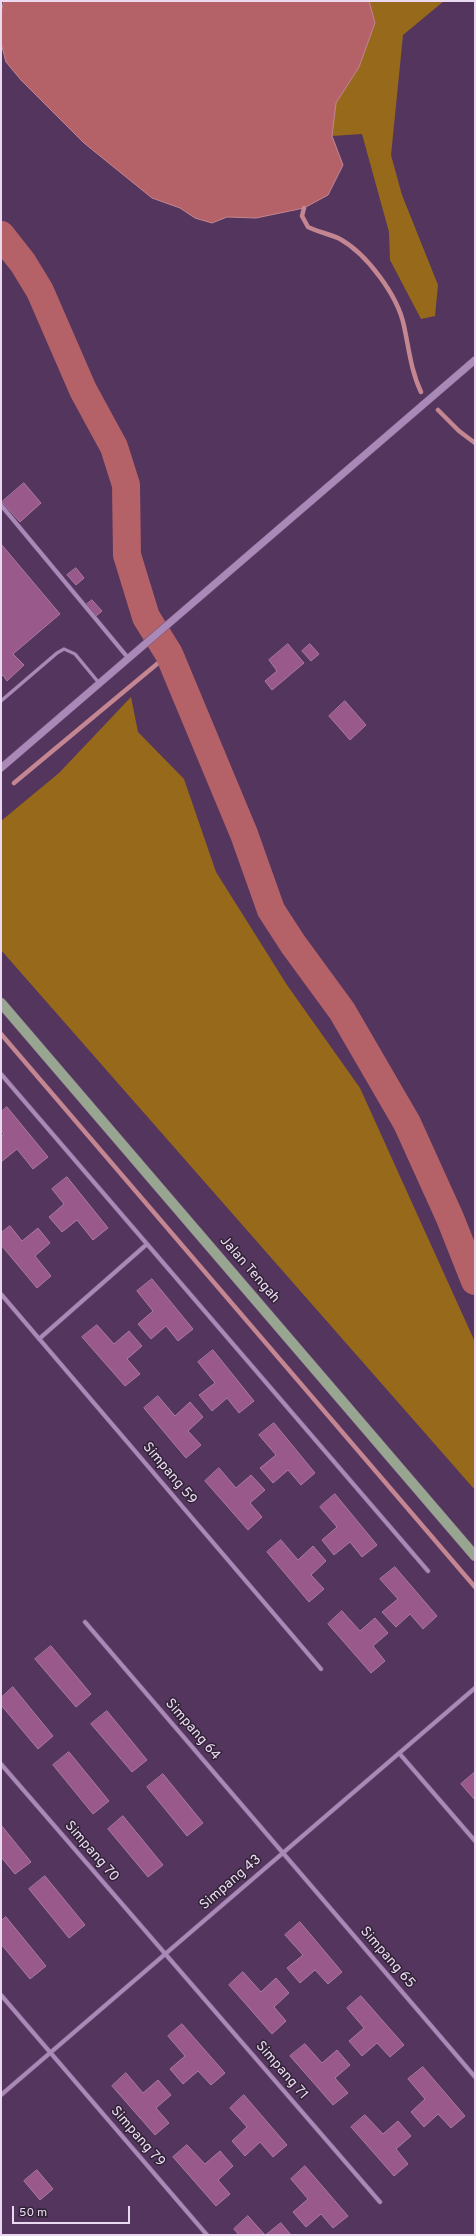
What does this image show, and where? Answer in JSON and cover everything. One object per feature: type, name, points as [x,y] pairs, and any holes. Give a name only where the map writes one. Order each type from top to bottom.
[{"type":"main road","name":"Jalan Tengah","points":[[1,1003],[475,1556]]},
{"type":"street","points":[[1,768],[144,646],[171,620],[475,360]]},
{"type":"street","points":[[1,505],[129,659]]},
{"type":"street","points":[[1,1074],[428,1571]]},
{"type":"street","points":[[39,1339],[147,1244]]},
{"type":"street","name":"Simpang 59","points":[[1,1294],[321,1669]]},
{"type":"street","name":"Simpang 64","points":[[85,1622],[283,1853]]},
{"type":"street","name":"Simpang 43","points":[[1,2095],[475,1688]]},
{"type":"street","points":[[399,1753],[475,1841]]},
{"type":"street","name":"Simpang 70","points":[[1,1764],[165,1954]]},
{"type":"street","name":"Simpang 65","points":[[283,1853],[475,2077]]},
{"type":"street","name":"Simpang 71","points":[[165,1954],[380,2202]]},
{"type":"street","name":"Simpang 79","points":[[1,1995],[207,2235]]},
{"type":"lane","points":[[1,701],[57,653],[64,649],[75,654],[100,684]]},
{"type":"shaded area","points":[[4,1],[369,1],[375,23],[359,67],[336,103],[332,136],[343,165],[328,195],[304,208],[256,218],[227,217],[212,223],[195,218],[180,208],[152,198],[84,143],[21,80],[6,62],[1,43],[1,14]]},
{"type":"shaded area","points":[[369,1],[444,1],[403,35],[391,155],[402,195],[438,285],[435,316],[421,319],[390,260],[389,232],[362,134],[332,136],[336,103],[359,67],[375,23]]},
{"type":"shaded area","points":[[131,697],[138,732],[184,779],[216,872],[287,985],[360,1088],[475,1342],[475,1490],[1,950],[1,821],[59,773]]},
{"type":"building","points":[[24,483],[41,503],[20,522],[2,502]]},
{"type":"building","points":[[1,544],[60,614],[13,654],[24,665],[7,681],[3,675],[1,677]]},
{"type":"building","points":[[76,568],[84,578],[76,585],[67,575]]},
{"type":"building","points":[[92,600],[102,611],[96,616],[86,605]]},
{"type":"building","points":[[288,644],[304,663],[272,690],[265,681],[277,671],[269,660]]},
{"type":"building","points":[[310,644],[319,654],[311,661],[302,651]]},
{"type":"building","points":[[345,701],[366,725],[350,740],[329,716]]},
{"type":"building","points":[[7,1107],[48,1157],[33,1169],[17,1149],[1,1162],[1,1136],[4,1134],[1,1130],[1,1112]]},
{"type":"building","points":[[67,1177],[108,1228],[93,1240],[77,1220],[62,1232],[49,1217],[64,1204],[52,1189]]},
{"type":"building","points":[[10,1226],[22,1241],[38,1228],[50,1243],[35,1256],[51,1276],[37,1288],[1,1245],[1,1233]]},
{"type":"building","points":[[152,1279],[193,1329],[178,1341],[166,1326],[151,1339],[138,1324],[153,1311],[137,1291]]},
{"type":"building","points":[[97,1325],[114,1344],[129,1331],[142,1346],[127,1359],[140,1374],[125,1386],[82,1337]]},
{"type":"building","points":[[213,1350],[254,1401],[239,1413],[227,1398],[212,1411],[199,1395],[215,1383],[198,1362]]},
{"type":"building","points":[[158,1396],[175,1416],[190,1402],[203,1417],[188,1431],[201,1445],[186,1458],[144,1408]]},
{"type":"building","points":[[274,1423],[315,1473],[301,1485],[288,1470],[273,1483],[260,1468],[276,1455],[259,1435]]},
{"type":"building","points":[[219,1468],[236,1488],[251,1475],[265,1490],[250,1503],[262,1517],[248,1530],[205,1481]]},
{"type":"building","points":[[335,1494],[377,1545],[362,1557],[350,1542],[334,1555],[322,1540],[337,1527],[320,1507]]},
{"type":"building","points":[[281,1540],[298,1560],[313,1546],[326,1561],[311,1575],[324,1589],[309,1602],[267,1552]]},
{"type":"building","points":[[395,1567],[437,1616],[423,1629],[410,1614],[396,1627],[382,1612],[398,1599],[380,1579]]},
{"type":"building","points":[[342,1611],[360,1631],[375,1618],[388,1633],[373,1646],[385,1661],[371,1673],[328,1624]]},
{"type":"building","points":[[51,1646],[91,1694],[76,1707],[35,1659]]},
{"type":"building","points":[[13,1687],[53,1736],[38,1749],[1,1705],[1,1698]]},
{"type":"building","points":[[107,1711],[147,1760],[132,1772],[91,1724]]},
{"type":"building","points":[[69,1752],[109,1801],[93,1814],[53,1765]]},
{"type":"building","points":[[475,1772],[475,1800],[461,1784]]},
{"type":"building","points":[[163,1774],[203,1823],[187,1836],[147,1787]]},
{"type":"building","points":[[123,1816],[163,1865],[148,1877],[108,1829]]},
{"type":"building","points":[[1,1825],[31,1862],[15,1874],[1,1857]]},
{"type":"building","points":[[45,1876],[85,1925],[69,1938],[29,1889]]},
{"type":"building","points":[[6,1917],[46,1966],[30,1979],[1,1944],[1,1921]]},
{"type":"building","points":[[300,1922],[342,1972],[328,1984],[315,1970],[300,1983],[287,1968],[303,1955],[285,1935]]},
{"type":"building","points":[[243,1972],[261,1992],[276,1978],[289,1993],[274,2007],[286,2021],[272,2034],[229,1985]]},
{"type":"building","points":[[361,1996],[404,2045],[390,2057],[377,2043],[362,2056],[349,2041],[364,2028],[347,2008]]},
{"type":"building","points":[[182,2024],[225,2073],[211,2085],[198,2071],[183,2084],[170,2069],[185,2056],[168,2036]]},
{"type":"building","points":[[305,2044],[322,2063],[337,2050],[350,2065],[335,2078],[348,2093],[333,2105],[290,2056]]},
{"type":"building","points":[[423,2067],[465,2116],[451,2128],[438,2114],[424,2127],[411,2112],[425,2099],[408,2079]]},
{"type":"building","points":[[126,2073],[143,2093],[158,2080],[171,2095],[156,2108],[169,2123],[155,2135],[112,2086]]},
{"type":"building","points":[[244,2095],[287,2145],[273,2157],[260,2142],[245,2156],[232,2141],[247,2127],[230,2108]]},
{"type":"building","points":[[365,2115],[383,2134],[398,2121],[411,2136],[396,2149],[408,2164],[394,2176],[351,2127]]},
{"type":"building","points":[[187,2145],[205,2164],[220,2151],[233,2166],[218,2180],[230,2194],[216,2206],[173,2157]]},
{"type":"building","points":[[305,2166],[348,2216],[333,2228],[321,2214],[306,2227],[293,2212],[308,2199],[291,2179]]},
{"type":"building","points":[[37,2170],[53,2189],[40,2200],[24,2181]]},
{"type":"building","points":[[248,2216],[265,2235],[239,2235],[234,2229]]},
{"type":"building","points":[[281,2223],[291,2235],[266,2235]]},
{"type":"waterway","points":[[304,208],[302,216],[308,227],[336,237],[350,246],[371,265],[388,289],[401,314],[413,368],[421,392]]},
{"type":"waterway","points":[[1,235],[23,263],[40,291],[83,390],[114,447],[126,485],[127,555],[146,617],[169,654],[244,834],[271,910],[293,944],[342,1011],[407,1123],[450,1218],[475,1281]]},
{"type":"waterway","points":[[438,410],[459,431],[475,443]]},
{"type":"waterway","points":[[14,783],[169,654]]},
{"type":"waterway","points":[[1,1034],[475,1587]]}]
